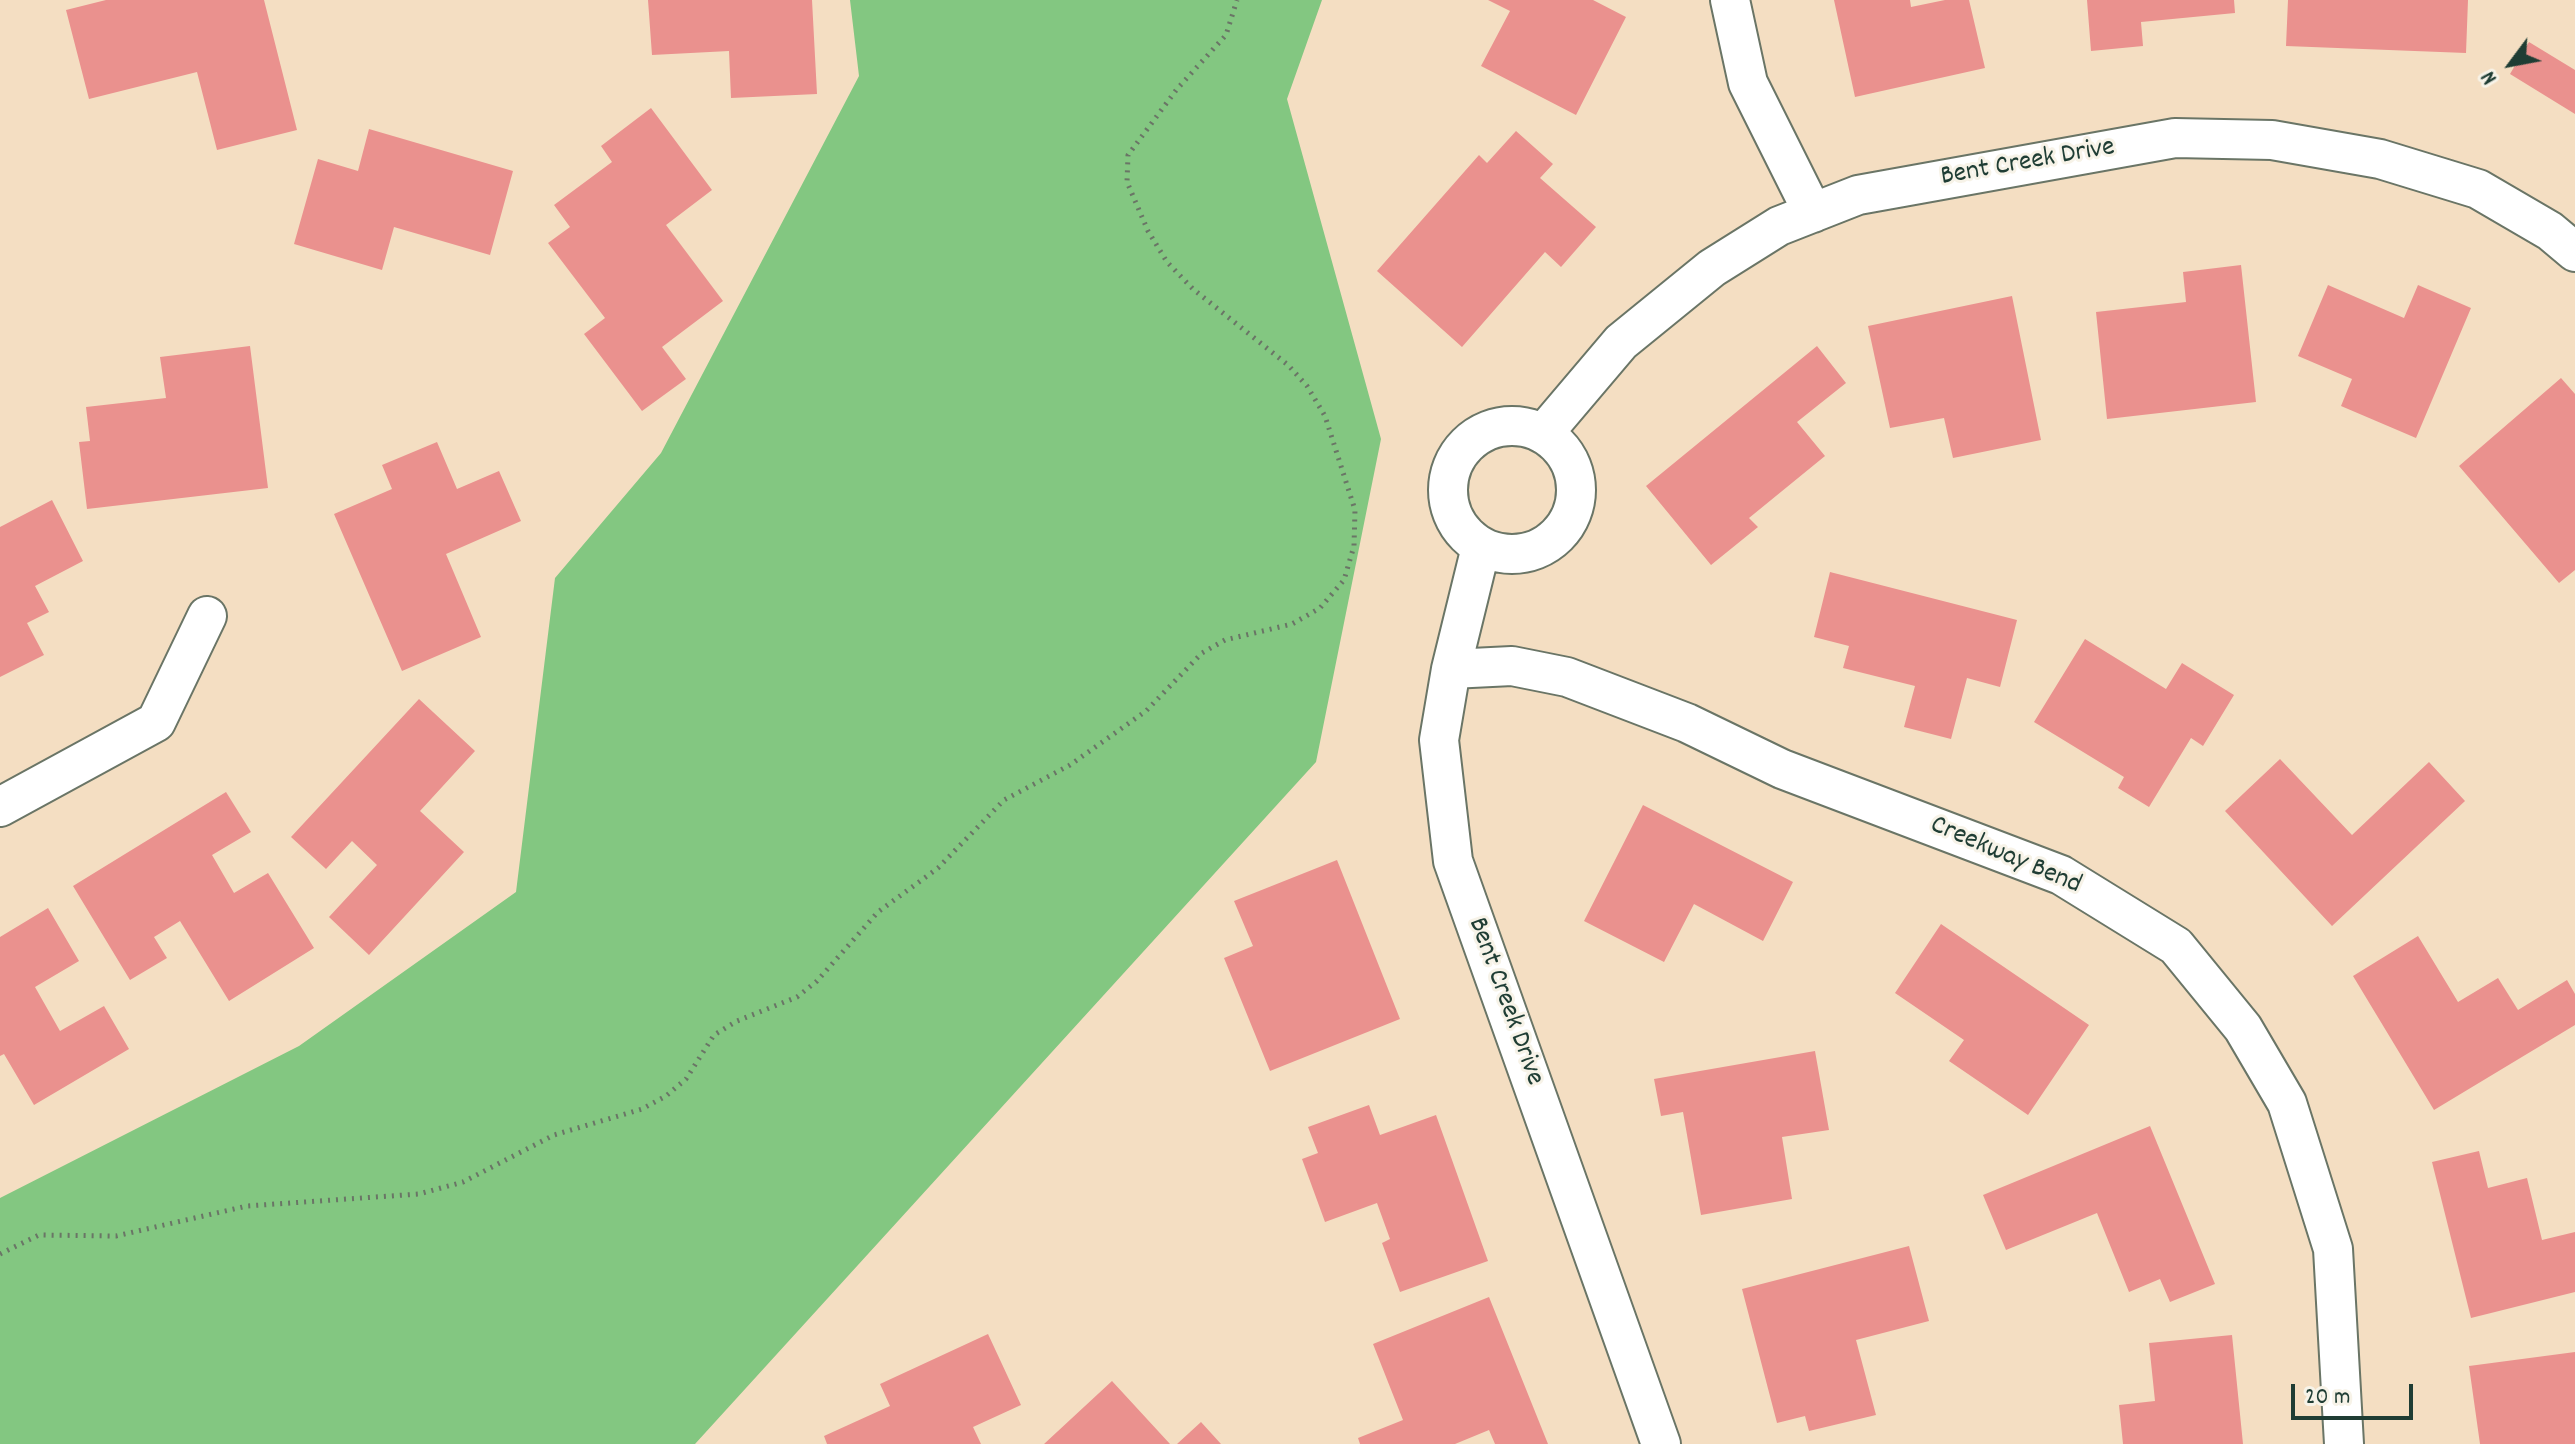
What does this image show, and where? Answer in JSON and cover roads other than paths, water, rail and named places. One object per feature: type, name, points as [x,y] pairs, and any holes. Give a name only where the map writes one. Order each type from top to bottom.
[{"type":"street","points":[[1730,0],[1748,83],[1813,213]]},
{"type":"street","name":"Bent Creek Drive","points":[[1543,434],[1621,342],[1712,268],[1779,226],[1858,195],[2175,138],[2272,140],[2380,159],[2478,189],[2550,231],[2575,252]]},
{"type":"street","points":[[1522,426],[1543,434],[1559,446],[1571,465],[1576,487],[1573,509],[1563,529],[1546,546],[1524,554],[1502,554],[1481,547],[1463,533],[1452,513],[1447,491],[1450,469],[1461,449],[1479,435],[1499,427],[1522,426]]},
{"type":"street","name":"Bent Creek Drive","points":[[1481,547],[1451,669],[1439,740],[1453,861],[1661,1444]]},
{"type":"street","points":[[0,807],[156,722],[207,616]]},
{"type":"street","name":"Creekway Bend","points":[[1451,669],[1512,666],[1567,677],[1674,717],[1782,769],[2061,875],[2176,946],[2243,1028],[2287,1103],[2333,1249],[2344,1444]]}]
